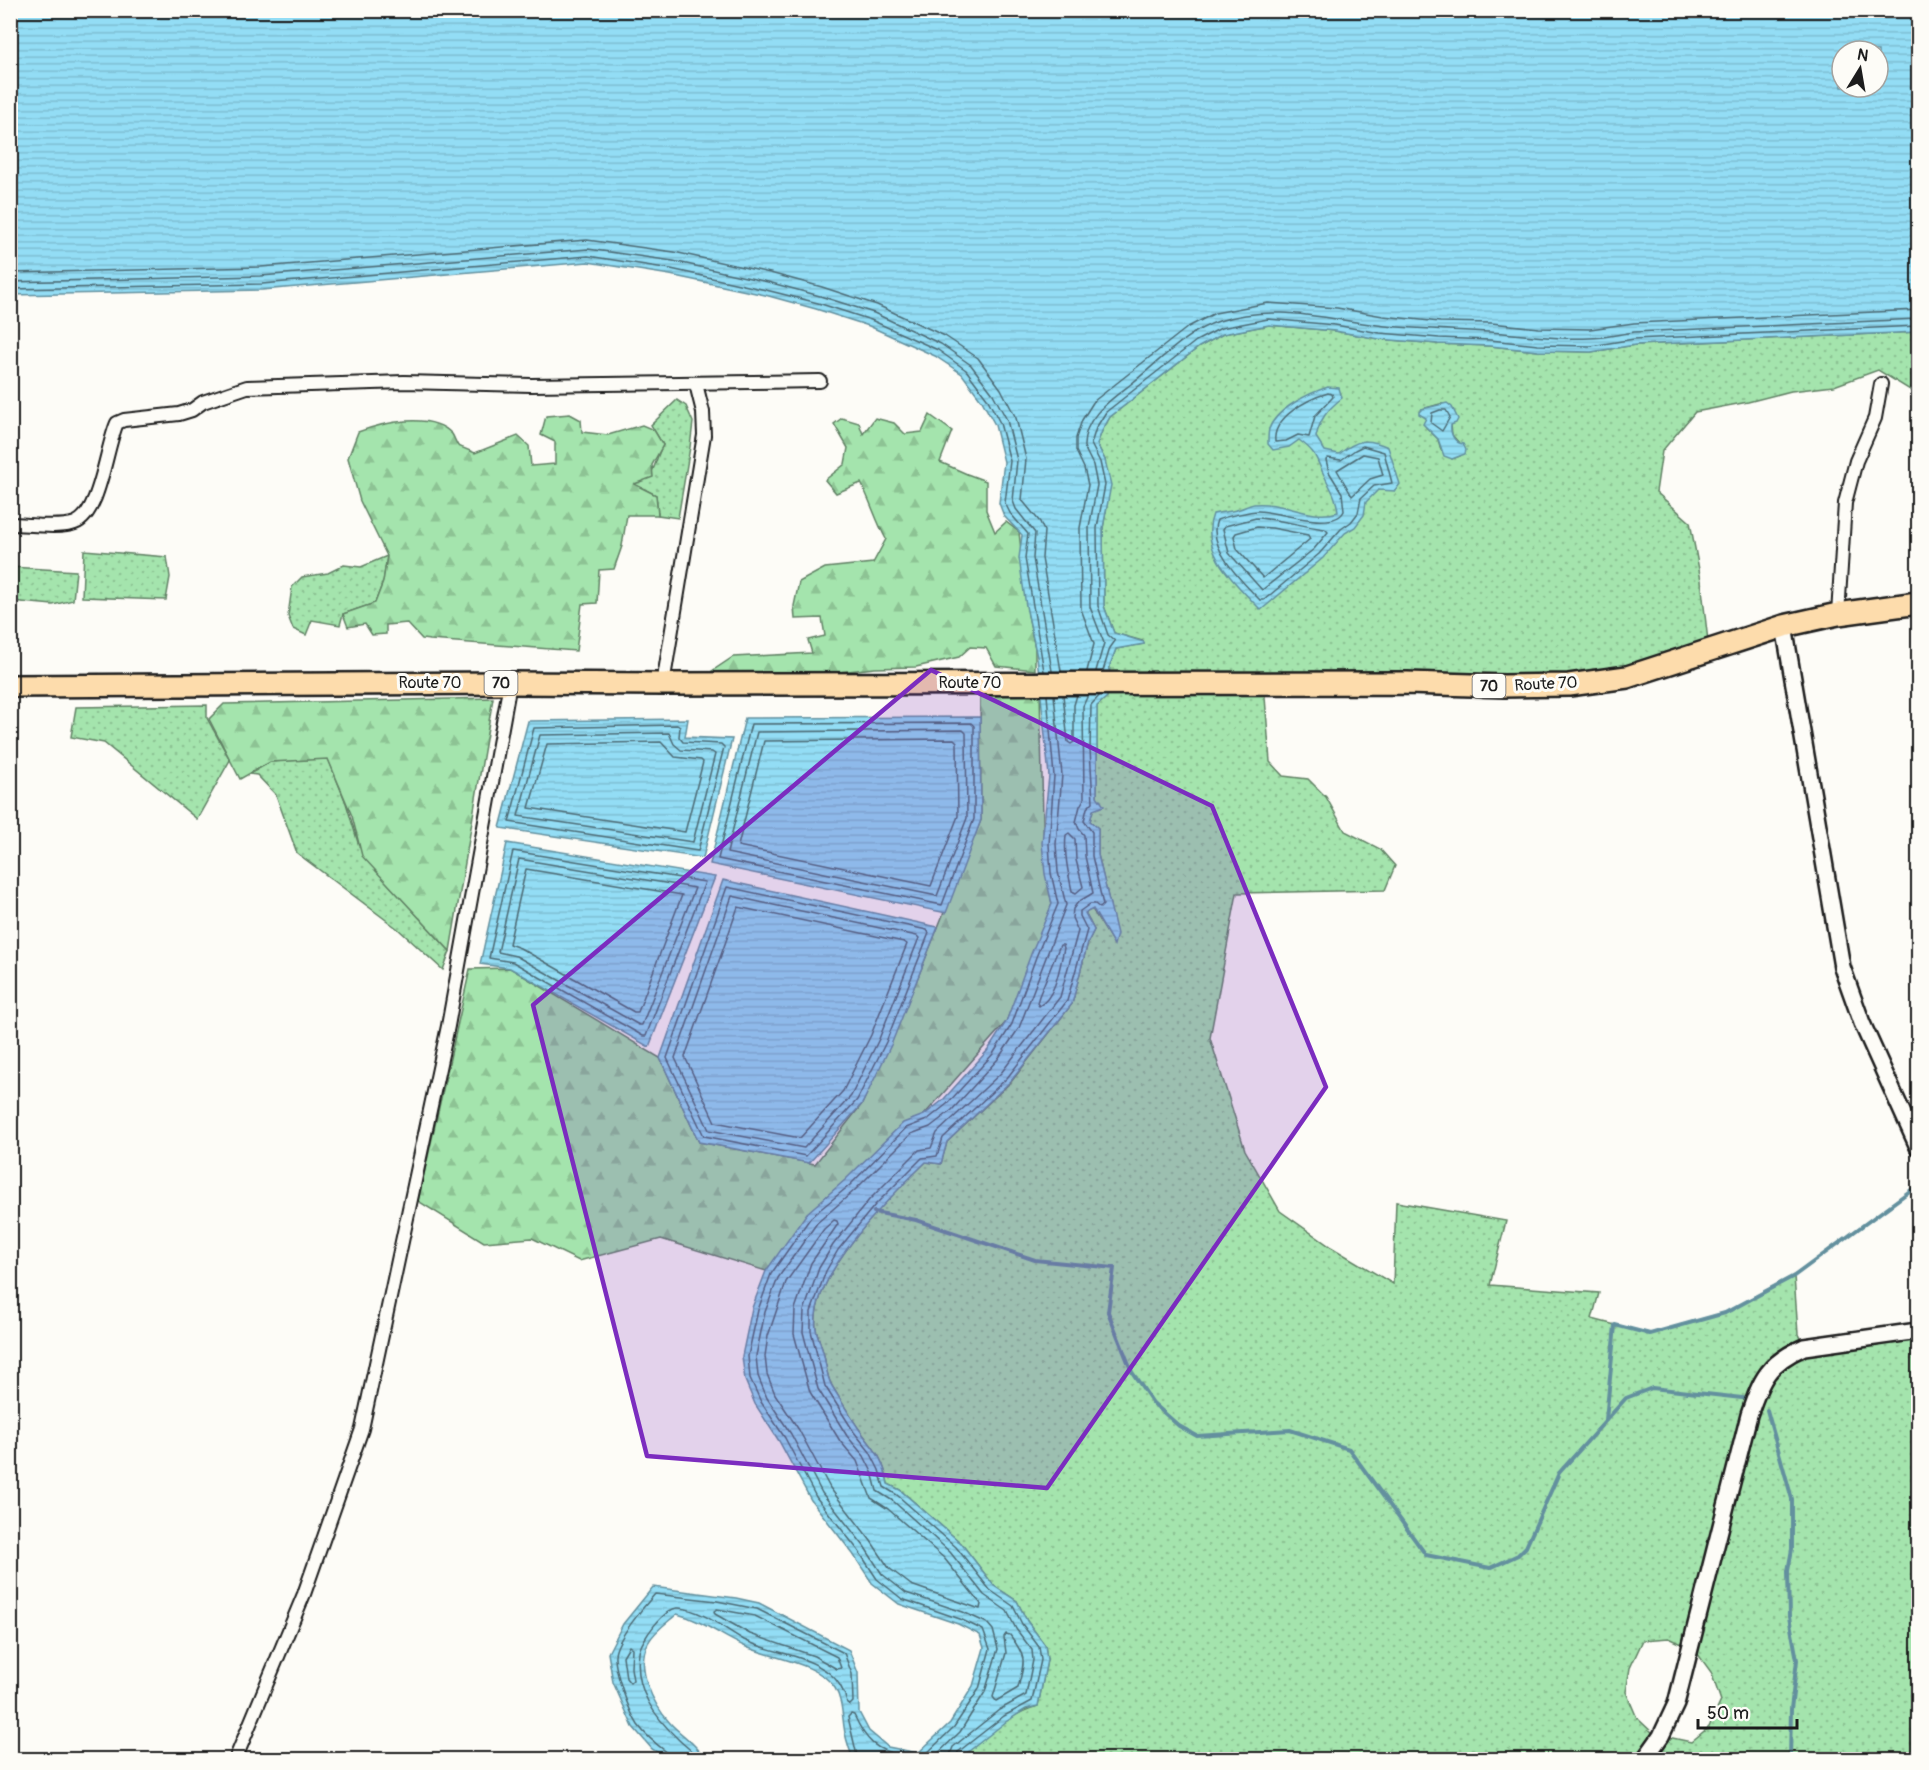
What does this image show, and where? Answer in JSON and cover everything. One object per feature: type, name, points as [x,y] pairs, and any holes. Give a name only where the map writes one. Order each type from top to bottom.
[{"type":"highway","name":"Route 70","points":[[10,686],[510,683],[1407,683],[1504,686],[1569,684],[1627,677],[1784,626],[1838,614],[1918,603]]},
{"type":"street","points":[[10,524],[73,524],[84,518],[94,498],[117,423],[124,420],[179,414],[192,410],[203,402],[247,387],[404,382],[531,385],[820,381]]},
{"type":"street","points":[[663,684],[704,435],[703,412],[696,384]]},
{"type":"street","points":[[1838,614],[1845,503],[1856,461],[1875,418],[1881,384]]},
{"type":"street","points":[[1784,626],[1842,967],[1862,1023],[1918,1147]]},
{"type":"street","points":[[235,1760],[304,1594],[362,1429],[448,1026],[510,683]]},
{"type":"street","points":[[1644,1760],[1661,1736],[1676,1704],[1760,1384],[1774,1365],[1804,1347],[1918,1331]]},
{"type":"highlighted area","points":[[931,670],[1212,806],[1326,1087],[1047,1488],[647,1456],[533,1005]]},
{"type":"green space","points":[[1269,325],[1438,344],[1591,352],[1635,345],[1918,332],[1918,395],[1878,370],[1834,386],[1791,391],[1695,412],[1662,451],[1656,492],[1690,522],[1701,580],[1709,650],[1627,677],[1264,684],[1270,762],[1283,776],[1308,779],[1326,797],[1345,831],[1380,849],[1395,866],[1385,890],[1237,893],[1210,1038],[1245,1150],[1280,1211],[1331,1247],[1393,1284],[1396,1202],[1506,1221],[1490,1285],[1599,1293],[1592,1319],[1650,1334],[1725,1313],[1794,1276],[1798,1334],[1804,1347],[1918,1331],[1918,1759],[959,1759],[1006,1721],[1038,1706],[1047,1660],[1045,1645],[1027,1621],[1017,1601],[994,1586],[961,1543],[900,1490],[888,1484],[877,1454],[830,1383],[816,1329],[817,1308],[825,1285],[838,1261],[855,1238],[926,1162],[941,1164],[947,1142],[1011,1082],[1072,1004],[1088,942],[1094,930],[1085,913],[1092,909],[1114,944],[1110,906],[1098,855],[1098,828],[1090,821],[1097,796],[1097,706],[1107,697],[1110,665],[1116,649],[1144,644],[1143,641],[1114,633],[1104,606],[1105,460],[1097,444],[1110,417],[1199,347],[1223,334]],"holes":[[[1444,404],[1452,435],[1460,444],[1460,456],[1452,459],[1441,450],[1438,439],[1426,427],[1426,418],[1422,409]],[[1669,1638],[1695,1650],[1711,1672],[1721,1701],[1709,1727],[1691,1742],[1654,1734],[1637,1718],[1626,1692],[1630,1668],[1643,1640]]]},
{"type":"green space","points":[[677,400],[686,406],[693,422],[678,518],[658,515],[656,495],[634,484],[642,481],[651,473],[663,445],[651,425]]},
{"type":"green space","points":[[570,414],[581,420],[582,432],[608,435],[642,425],[654,430],[663,445],[652,465],[653,477],[634,484],[656,495],[658,515],[627,515],[622,546],[614,569],[599,570],[597,603],[582,604],[576,651],[422,639],[407,623],[386,625],[386,634],[372,635],[365,624],[348,627],[343,614],[375,603],[383,582],[387,556],[360,501],[348,458],[358,432],[380,425],[406,421],[432,423],[452,434],[458,446],[475,453],[518,436],[529,446],[531,466],[555,464],[555,442],[541,435],[546,416]]},
{"type":"green space","points":[[930,415],[952,431],[940,462],[986,481],[986,510],[995,532],[1006,522],[1019,532],[1028,615],[1035,648],[1035,670],[996,666],[986,648],[970,647],[959,657],[916,667],[875,668],[830,673],[795,672],[781,678],[766,674],[709,673],[733,657],[812,653],[808,640],[825,636],[822,618],[795,619],[794,606],[799,582],[825,568],[873,563],[886,539],[861,483],[836,493],[825,480],[845,464],[848,448],[834,424],[842,418],[859,423],[863,434],[875,418],[894,423],[905,434],[922,432]]},
{"type":"green space","points":[[84,550],[167,557],[170,577],[166,600],[82,597]]},
{"type":"green space","points":[[387,556],[383,582],[375,603],[343,614],[340,625],[312,620],[306,635],[293,629],[288,616],[292,587],[302,577],[328,573],[344,565],[361,567]]},
{"type":"green space","points":[[10,567],[76,571],[73,600],[53,605],[11,601]]},
{"type":"green space","points":[[1040,691],[1044,862],[1052,904],[1006,1022],[924,1115],[826,1197],[766,1271],[661,1239],[579,1261],[532,1238],[484,1242],[418,1201],[470,969],[510,968],[660,1058],[699,1142],[815,1164],[862,1104],[912,992],[981,820],[980,697]]},
{"type":"green space","points":[[493,698],[450,951],[362,856],[352,816],[328,759],[270,762],[240,779],[209,719],[224,704]]},
{"type":"green space","points":[[207,705],[207,718],[230,760],[197,819],[104,743],[71,737],[76,707]]},
{"type":"green space","points":[[328,758],[346,803],[359,846],[380,875],[450,951],[443,970],[398,929],[297,853],[276,795],[257,775],[249,774],[270,762]]},
{"type":"water","points":[[10,11],[1918,11],[1918,332],[1635,345],[1591,352],[1438,344],[1269,325],[1223,334],[1199,347],[1110,417],[1102,431],[1097,444],[1105,460],[1111,485],[1103,528],[1104,606],[1114,633],[1144,642],[1144,644],[1116,649],[1110,665],[1107,697],[1097,706],[1097,796],[1104,806],[1093,810],[1090,821],[1098,828],[1098,855],[1117,934],[1114,945],[1093,909],[1085,913],[1094,930],[1088,942],[1072,1004],[1011,1081],[947,1142],[941,1164],[926,1162],[855,1238],[825,1285],[817,1308],[816,1329],[830,1383],[877,1454],[888,1484],[900,1490],[961,1543],[994,1586],[1017,1601],[1027,1621],[1045,1645],[1047,1660],[1038,1706],[1026,1709],[1007,1721],[959,1759],[853,1759],[845,1733],[840,1698],[827,1679],[806,1666],[744,1646],[695,1620],[677,1614],[657,1631],[648,1643],[645,1653],[645,1675],[652,1696],[664,1715],[705,1759],[668,1759],[652,1749],[633,1727],[613,1682],[608,1653],[623,1624],[653,1587],[759,1603],[849,1650],[858,1673],[859,1712],[869,1731],[888,1747],[918,1753],[950,1723],[973,1686],[984,1648],[980,1635],[958,1624],[899,1604],[872,1583],[853,1554],[811,1500],[779,1441],[755,1404],[745,1380],[742,1356],[752,1308],[766,1271],[807,1213],[845,1180],[903,1123],[924,1115],[943,1100],[988,1050],[1006,1022],[1052,904],[1045,874],[1042,843],[1049,776],[1037,657],[1019,558],[1022,535],[1004,516],[999,503],[1004,462],[995,425],[982,401],[962,374],[935,356],[869,326],[816,309],[765,295],[670,275],[588,262],[262,290],[11,295]]},
{"type":"water","points":[[1328,387],[1339,388],[1342,398],[1325,415],[1316,437],[1325,451],[1339,454],[1357,443],[1368,441],[1388,447],[1400,484],[1395,491],[1378,490],[1366,502],[1364,515],[1355,527],[1345,533],[1323,558],[1261,610],[1231,579],[1215,554],[1210,528],[1213,514],[1254,504],[1275,505],[1317,514],[1338,512],[1333,493],[1309,448],[1299,440],[1289,447],[1273,450],[1268,444],[1269,429],[1278,415],[1303,398]]},
{"type":"water","points":[[1447,403],[1452,407],[1458,419],[1451,425],[1452,434],[1466,450],[1465,454],[1452,459],[1444,456],[1438,439],[1423,424],[1426,418],[1419,414],[1422,409]]},
{"type":"water","points":[[980,717],[981,820],[946,913],[710,864],[745,718]]},
{"type":"water","points":[[688,719],[685,737],[732,739],[703,858],[500,828],[528,721]]},
{"type":"water","points":[[507,843],[715,877],[649,1047],[510,968],[480,964]]},
{"type":"water","points":[[723,880],[938,927],[891,1045],[862,1104],[809,1163],[699,1142],[660,1058]]},
{"type":"waterway","points":[[1606,1420],[1615,1325],[1650,1334],[1725,1313],[1794,1276],[1918,1185]]},
{"type":"waterway","points":[[874,1212],[916,1220],[1035,1260],[1114,1268],[1108,1312],[1132,1372],[1153,1403],[1179,1426],[1197,1436],[1290,1430],[1349,1449],[1426,1555],[1490,1568],[1518,1555],[1526,1547],[1559,1473],[1626,1398],[1652,1388],[1751,1399]]},
{"type":"waterway","points":[[1767,1410],[1792,1499],[1792,1549],[1788,1571],[1789,1617],[1797,1660],[1791,1709],[1790,1760]]}]
